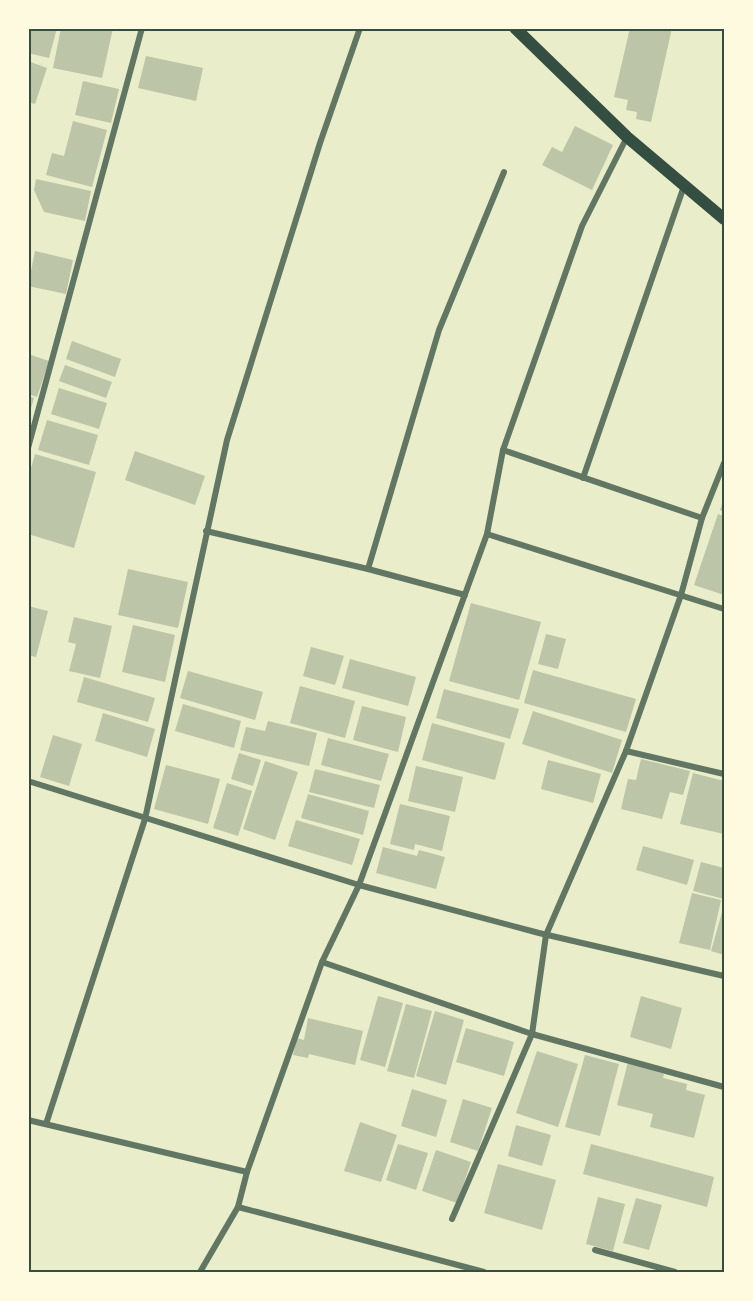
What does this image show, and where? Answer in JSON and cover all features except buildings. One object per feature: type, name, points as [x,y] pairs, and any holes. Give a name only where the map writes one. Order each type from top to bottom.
[{"type":"main road","points":[[515,28],[627,137],[724,219]]},
{"type":"street","points":[[28,448],[142,28]]},
{"type":"street","points":[[46,1124],[144,819],[226,440],[320,143],[360,28]]},
{"type":"street","points":[[200,1272],[238,1207],[247,1172],[322,962],[359,885],[488,534],[504,450],[582,226],[627,137]]},
{"type":"street","points":[[368,569],[439,330],[504,172]]},
{"type":"street","points":[[583,478],[684,186]]},
{"type":"street","points":[[504,450],[702,518]]},
{"type":"street","points":[[452,1219],[532,1034],[546,935],[626,751],[681,595],[702,518],[724,463]]},
{"type":"street","points":[[206,531],[368,569],[465,595]]},
{"type":"street","points":[[488,534],[724,609]]},
{"type":"street","points":[[626,751],[724,774]]},
{"type":"street","points":[[28,781],[359,885],[546,935],[724,976]]},
{"type":"street","points":[[322,962],[532,1034],[724,1087]]},
{"type":"street","points":[[28,1120],[247,1172]]},
{"type":"street","points":[[238,1207],[484,1272]]},
{"type":"street","points":[[595,1250],[675,1272]]}]
